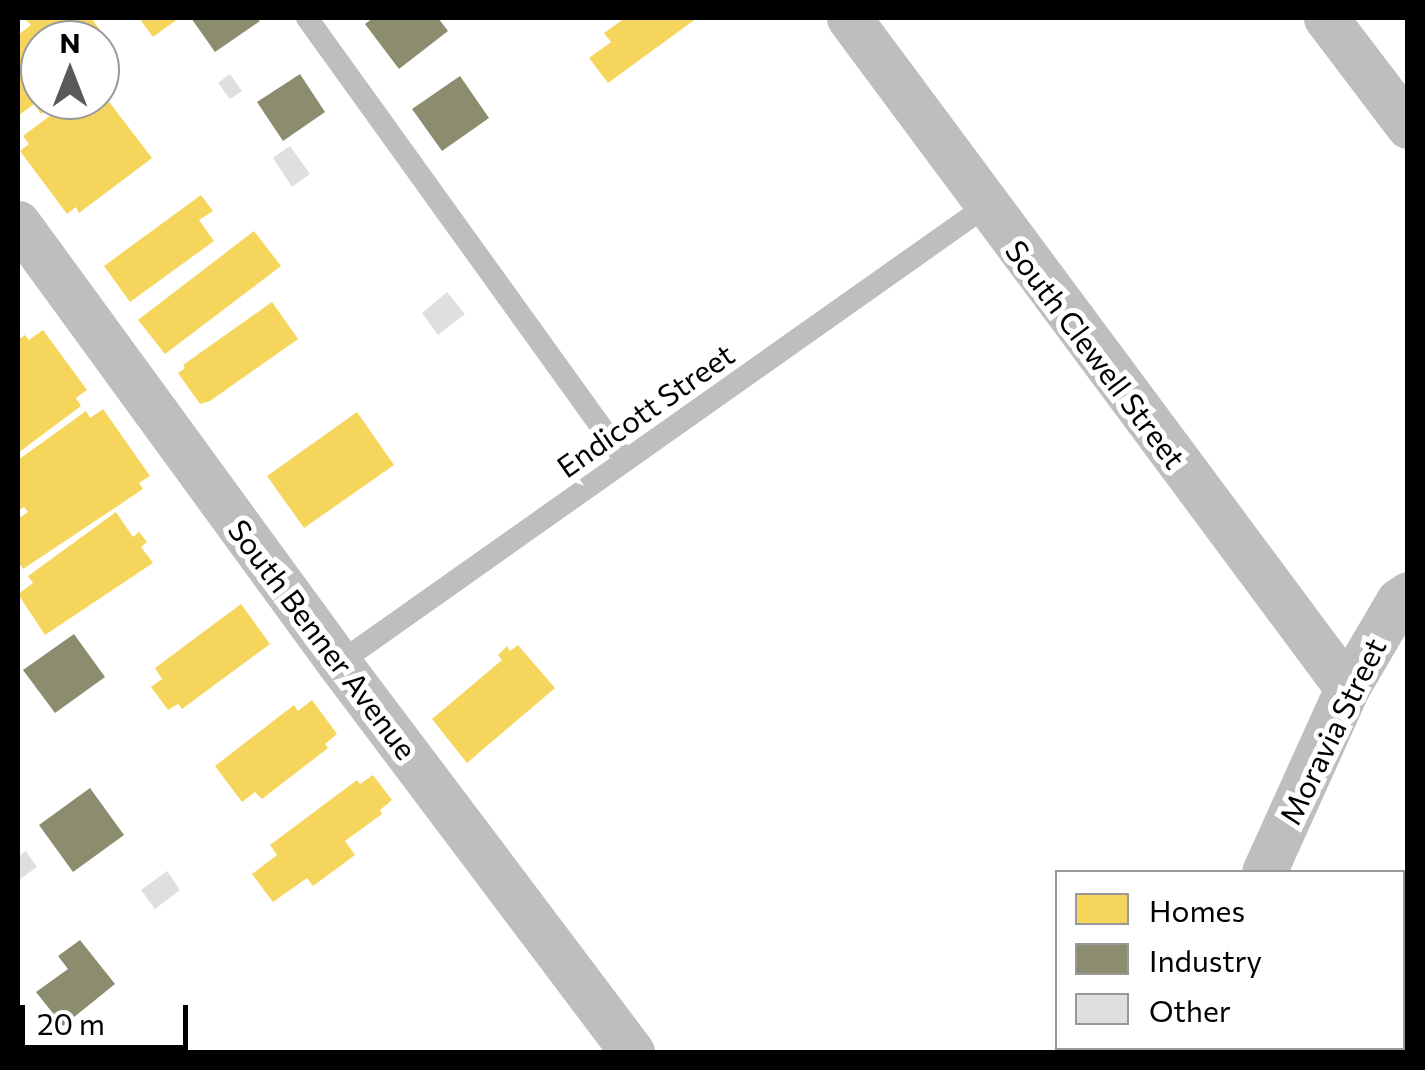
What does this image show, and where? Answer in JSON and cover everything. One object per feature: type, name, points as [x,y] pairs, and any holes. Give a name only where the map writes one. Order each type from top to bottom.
[{"type":"street","name":"South Clewell Street","points":[[849,18],[1347,688]]},
{"type":"street","points":[[1326,18],[1408,126]]},
{"type":"street","name":"South Benner Avenue","points":[[18,224],[339,663],[632,1052]]},
{"type":"street","name":"Moravia Street","points":[[1265,870],[1347,688],[1398,602],[1408,594]]},
{"type":"lane","points":[[307,18],[625,460]]},
{"type":"lane","name":"Endicott Street","points":[[339,663],[986,206]]},
{"type":"building: Homes","points":[[24,18],[92,20],[26,20]]},
{"type":"building: Homes","points":[[139,18],[179,18],[153,37]]},
{"type":"building: Homes","points":[[625,18],[697,18],[608,83],[589,58],[611,42],[604,33]]},
{"type":"building: Homes","points":[[20,33],[18,116],[18,35]]},
{"type":"building: Homes","points":[[120,116],[152,158],[79,213],[76,207],[67,214],[20,151],[29,144],[23,136],[44,120],[120,120]]},
{"type":"building: Homes","points":[[201,195],[213,211],[199,220],[214,241],[130,302],[104,266]]},
{"type":"building: Homes","points":[[254,231],[281,266],[165,354],[138,320]]},
{"type":"building: Homes","points":[[272,302],[298,339],[210,401],[200,404],[178,373],[185,368],[183,365]]},
{"type":"building: Homes","points":[[43,330],[87,390],[76,398],[81,406],[18,453],[18,340],[25,335],[29,340]]},
{"type":"building: Homes","points":[[103,409],[150,476],[139,483],[143,489],[23,569],[18,561],[18,519],[28,512],[24,507],[18,511],[18,460],[86,411],[90,418]]},
{"type":"building: Homes","points":[[357,412],[394,465],[304,528],[267,476]]},
{"type":"building: Homes","points":[[116,512],[133,537],[139,532],[147,542],[141,547],[153,563],[45,635],[18,594],[33,583],[28,576]]},
{"type":"building: Homes","points":[[241,604],[270,644],[182,709],[178,704],[168,710],[151,687],[162,679],[155,668]]},
{"type":"building: Homes","points":[[518,645],[555,688],[467,763],[432,719],[502,660],[498,655],[507,646],[510,651]]},
{"type":"building: Homes","points":[[312,700],[337,734],[325,744],[328,748],[262,799],[255,792],[242,802],[215,766],[294,705],[298,711]]},
{"type":"building: Homes","points":[[373,775],[392,800],[380,810],[382,814],[345,841],[355,855],[313,886],[307,878],[273,902],[252,874],[277,855],[270,845],[357,780],[360,784]]},
{"type":"building: Industry","points":[[191,18],[257,18],[260,21],[215,52]]},
{"type":"building: Industry","points":[[373,18],[438,18],[448,31],[399,69],[365,24]]},
{"type":"building: Industry","points":[[300,74],[325,112],[283,141],[257,102]]},
{"type":"building: Industry","points":[[460,76],[489,118],[442,151],[412,109]]},
{"type":"building: Industry","points":[[74,634],[105,677],[55,713],[23,670]]},
{"type":"building: Industry","points":[[90,788],[124,835],[73,872],[39,825]]},
{"type":"building: Industry","points":[[80,940],[115,984],[63,1026],[36,992],[68,969],[58,956]]},
{"type":"building: Other","points":[[230,74],[242,91],[230,99],[218,83]]},
{"type":"building: Other","points":[[290,146],[310,174],[292,187],[273,158]]},
{"type":"building: Other","points":[[447,292],[465,314],[438,335],[422,313]]},
{"type":"building: Other","points":[[26,851],[37,867],[19,880],[18,856]]},
{"type":"building: Other","points":[[167,871],[180,890],[155,909],[141,890]]}]
